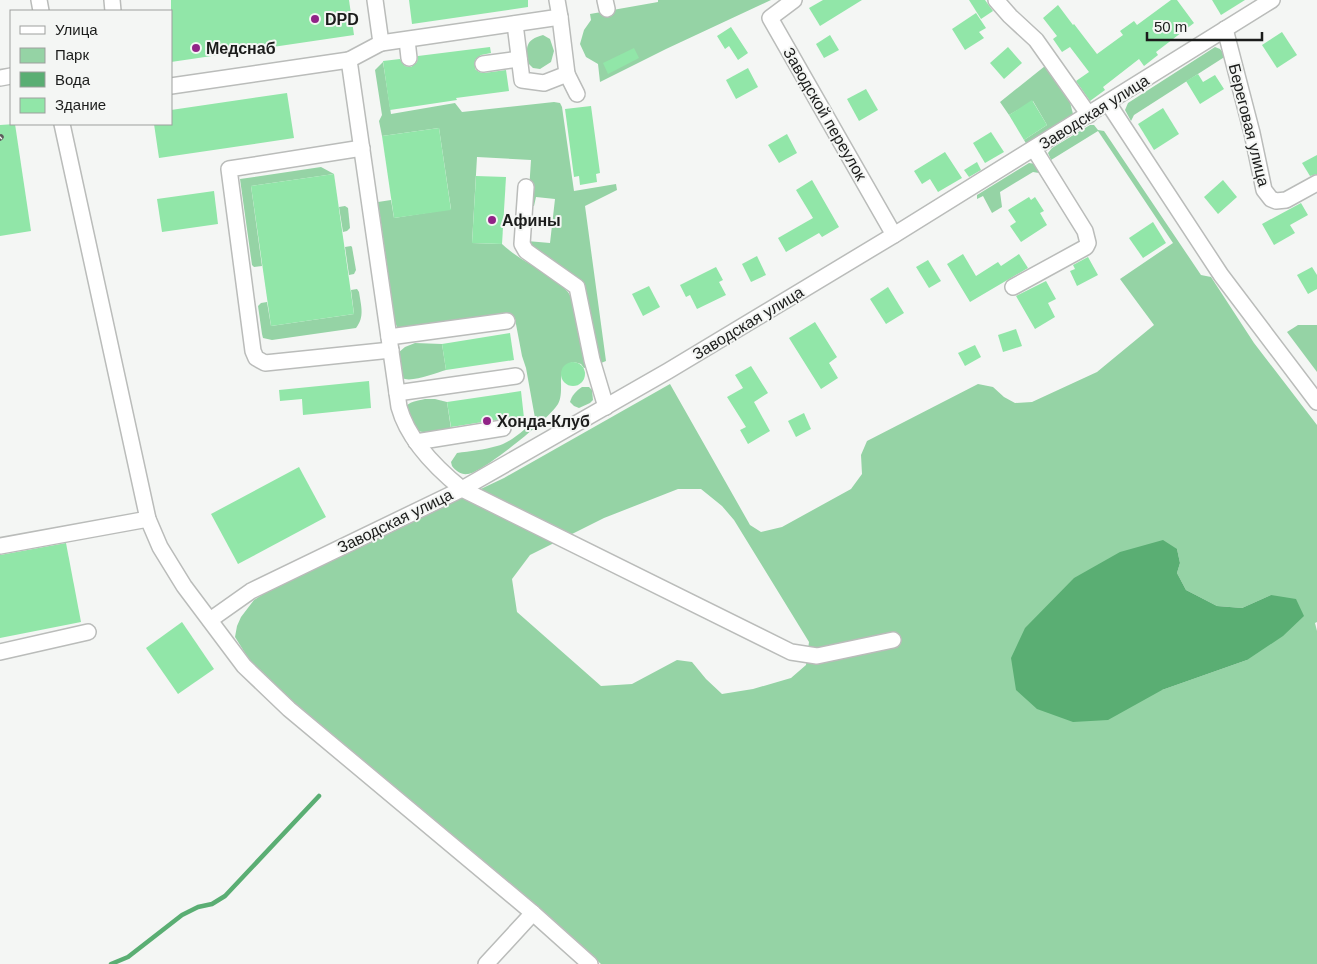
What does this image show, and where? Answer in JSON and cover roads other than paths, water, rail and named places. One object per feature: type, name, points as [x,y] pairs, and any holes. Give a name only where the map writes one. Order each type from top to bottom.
[{"type":"street","points":[[375,0],[380,43]]},
{"type":"street","points":[[557,0],[567,74],[577,94]]},
{"type":"street","name":"Заводской переулок","points":[[794,0],[770,18],[894,235]]},
{"type":"street","points":[[996,0],[1036,40],[1089,115]]},
{"type":"street","name":"Заводская улица","points":[[210,620],[251,591],[462,489],[606,406],[894,235],[1272,0]]},
{"type":"street","points":[[172,86],[349,60],[380,43],[560,17]]},
{"type":"street","points":[[514,24],[522,80],[544,84],[567,74]]},
{"type":"street","name":"Береговая улица","points":[[1225,29],[1252,133],[1264,190],[1271,199],[1281,202],[1317,182]]},
{"type":"street","points":[[406,40],[408,58]]},
{"type":"street","points":[[483,64],[519,59]]},
{"type":"street","points":[[349,60],[397,393],[403,422],[416,442],[446,475],[462,489],[791,652],[817,656],[893,640]]},
{"type":"street","points":[[1108,103],[1221,276],[1317,402]]},
{"type":"street","points":[[62,125],[148,518],[160,547],[184,586],[244,666],[289,709],[533,913],[590,964]]},
{"type":"street","points":[[362,148],[229,169],[253,351],[256,358],[264,363],[390,344],[507,321]]},
{"type":"street","points":[[1013,287],[1086,247],[1088,243],[1086,231],[1034,149]]},
{"type":"street","points":[[526,187],[522,244],[526,251],[577,287],[592,360],[606,406]]},
{"type":"street","points":[[397,393],[516,376]]},
{"type":"street","points":[[416,442],[503,428]]},
{"type":"street","points":[[0,546],[148,518]]},
{"type":"street","points":[[0,652],[88,632]]},
{"type":"street","points":[[486,964],[533,913]]},
{"type":"water","points":[[1163,540],[1177,549],[1180,563],[1177,573],[1186,590],[1217,606],[1242,608],[1271,595],[1296,599],[1304,616],[1283,636],[1247,660],[1162,690],[1108,720],[1073,722],[1037,709],[1016,690],[1011,658],[1025,628],[1074,578],[1120,552]]},
{"type":"waterway","points":[[111,964],[128,957],[182,915],[198,907],[212,904],[225,896],[319,796]]},
{"type":"place","name":"DPD","points":[[315,19]]},
{"type":"place","name":"Медснаб","points":[[196,48]]},
{"type":"place","name":"Афины","points":[[492,220]]},
{"type":"place","name":"Хонда-Клуб","points":[[487,421]]}]
